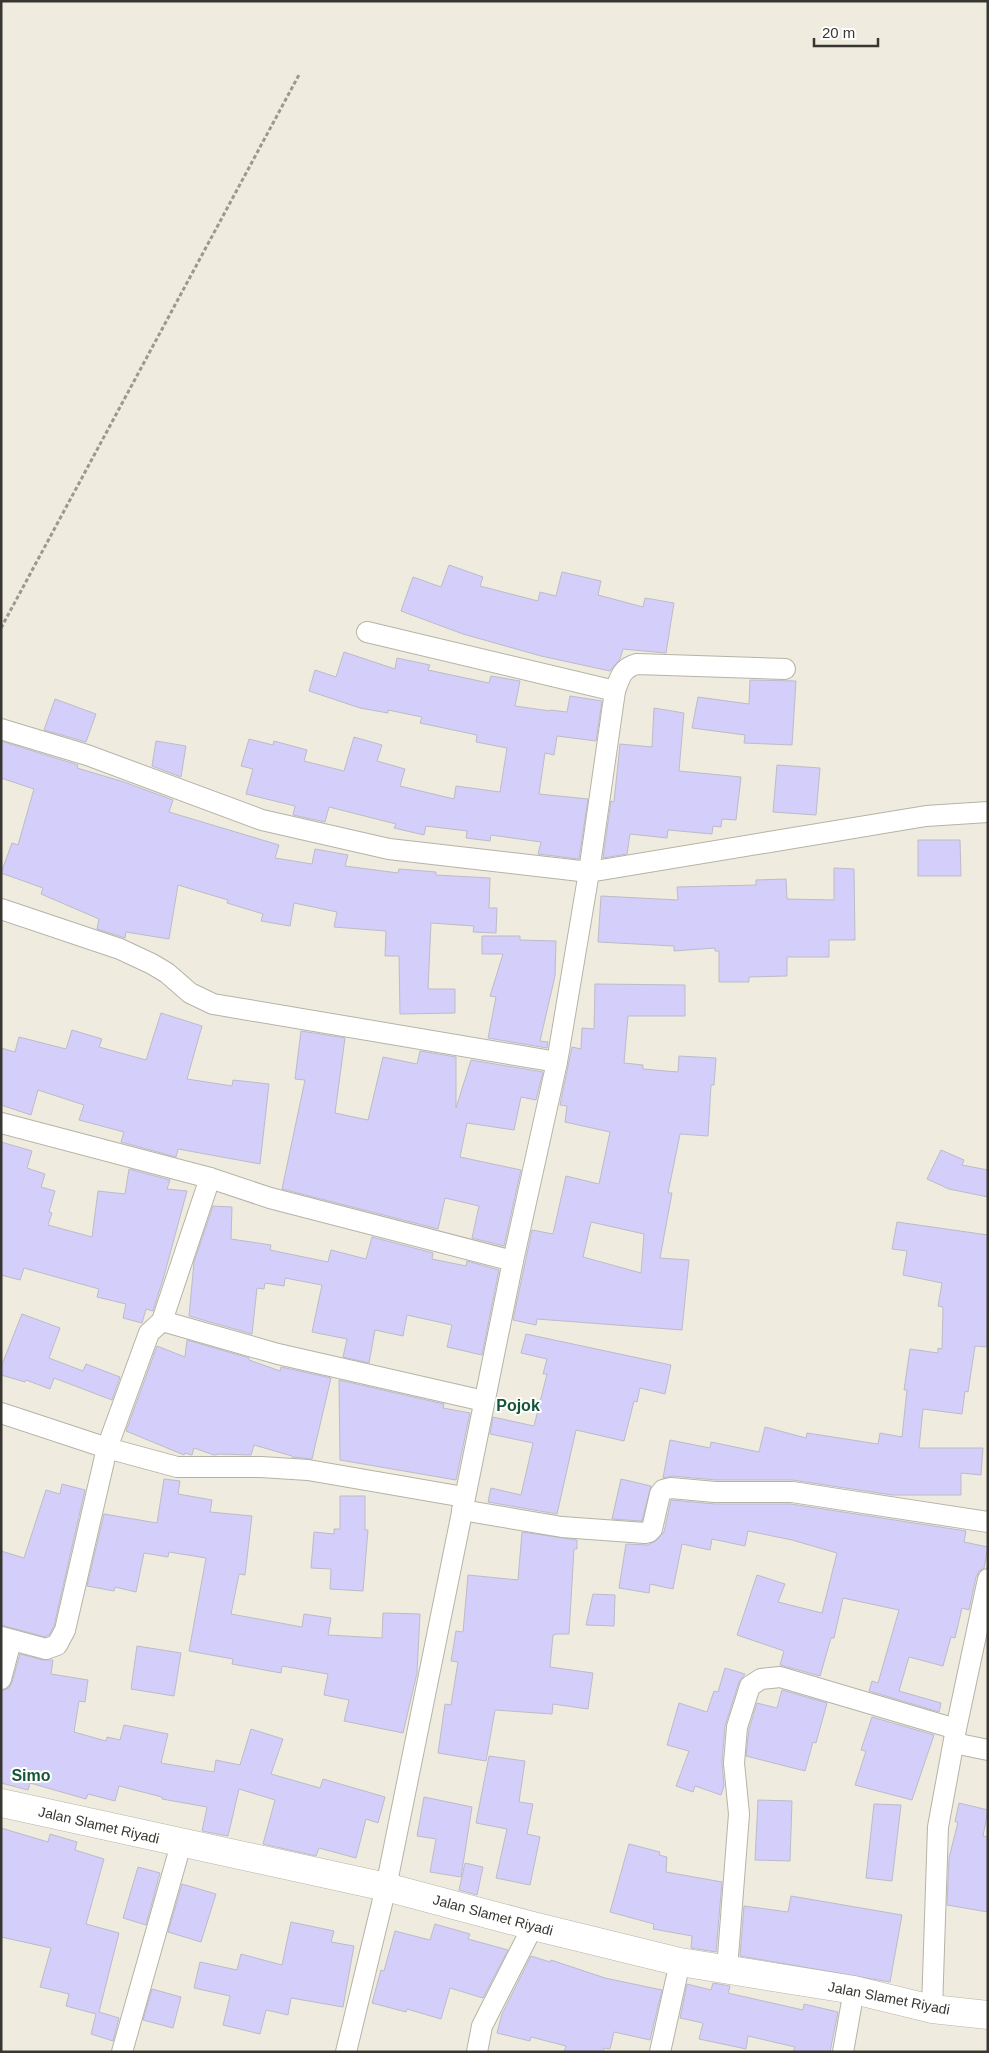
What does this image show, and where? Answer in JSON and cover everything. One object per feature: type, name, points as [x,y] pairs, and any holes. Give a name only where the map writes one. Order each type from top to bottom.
[{"type":"street","points":[[367,632],[615,691]]},
{"type":"street","points":[[346,2052],[386,1888],[484,1401],[557,1062],[589,872],[615,691],[621,674],[630,666],[637,664],[785,669]]},
{"type":"street","points":[[1,729],[87,755],[262,820],[389,849],[589,872],[926,816],[988,812]]},
{"type":"street","points":[[1,909],[120,949],[152,964],[167,973],[190,993],[213,1004],[557,1062]]},
{"type":"street","points":[[1,1124],[210,1178],[270,1198],[513,1261]]},
{"type":"street","points":[[1,1679],[6,1639],[46,1649],[57,1645],[61,1641],[107,1448],[149,1333],[162,1321],[210,1178]]},
{"type":"street","points":[[162,1321],[278,1354],[484,1401]]},
{"type":"street","points":[[1,1413],[107,1448],[178,1467],[261,1467],[308,1470],[562,1527],[650,1532],[658,1498],[663,1490],[671,1488],[715,1492],[792,1492],[988,1522]]},
{"type":"street","points":[[932,2009],[938,1827],[988,1579]]},
{"type":"street","points":[[727,1969],[739,1814],[734,1762],[737,1726],[750,1686],[761,1680],[780,1677],[955,1736],[988,1750]]},
{"type":"street","name":"Jalan Slamet Riyadi","points":[[1,1804],[386,1888],[680,1962],[854,1990],[932,2009],[988,2015]]},
{"type":"street","points":[[122,2052],[181,1844]]},
{"type":"street","points":[[476,2052],[482,2026],[533,1926]]},
{"type":"street","points":[[660,2052],[680,1962]]},
{"type":"street","points":[[843,2052],[854,1990]]},
{"type":"path","points":[[1,628],[300,73]]},
{"type":"building","points":[[449,565],[483,577],[480,586],[538,601],[540,592],[556,596],[562,572],[601,581],[598,595],[643,607],[645,598],[674,603],[666,653],[623,649],[620,659],[610,671],[541,656],[463,634],[401,611],[413,577],[441,587]]},
{"type":"building","points":[[344,652],[395,669],[397,658],[430,665],[428,670],[489,683],[491,676],[520,681],[515,706],[567,712],[570,696],[602,701],[596,741],[557,736],[554,755],[545,753],[539,794],[588,799],[579,859],[538,854],[541,842],[491,835],[490,841],[466,838],[467,831],[426,826],[424,835],[394,828],[396,824],[329,807],[325,822],[293,815],[295,806],[246,794],[253,769],[241,766],[249,739],[273,745],[274,741],[307,750],[304,761],[344,771],[354,737],[382,745],[377,761],[405,769],[400,786],[454,799],[456,786],[500,792],[507,748],[476,742],[477,735],[420,723],[422,717],[388,710],[388,713],[360,708],[309,691],[315,670],[336,677]]},
{"type":"building","points":[[750,680],[796,681],[792,745],[744,743],[745,735],[692,728],[698,697],[749,704]]},
{"type":"building","points":[[55,699],[96,714],[86,742],[44,730]]},
{"type":"building","points":[[654,708],[684,713],[679,771],[741,777],[736,820],[722,819],[721,827],[713,826],[712,834],[668,830],[667,838],[630,834],[627,854],[603,858],[611,801],[614,802],[620,744],[652,747]]},
{"type":"building","points":[[1,741],[78,765],[77,768],[124,782],[173,800],[169,812],[279,845],[275,858],[312,864],[315,849],[348,855],[345,866],[398,873],[399,869],[436,872],[436,875],[490,878],[489,908],[497,908],[496,933],[473,932],[474,926],[431,923],[428,989],[455,989],[455,1013],[400,1014],[399,956],[385,956],[386,931],[334,927],[337,912],[294,903],[290,926],[261,921],[263,914],[227,903],[228,900],[178,885],[169,939],[126,932],[125,938],[97,929],[99,919],[41,894],[43,888],[1,873],[12,843],[18,845],[34,789],[1,778]]},
{"type":"building","points":[[156,741],[186,746],[181,777],[152,766]]},
{"type":"building","points":[[777,765],[820,768],[816,815],[773,812]]},
{"type":"building","points":[[918,840],[960,840],[961,876],[918,876]]},
{"type":"building","points":[[834,868],[854,869],[855,940],[829,940],[829,957],[787,957],[787,976],[749,977],[749,982],[719,982],[719,951],[715,951],[715,948],[674,951],[674,946],[598,942],[601,896],[678,900],[677,887],[756,885],[756,880],[786,879],[787,899],[834,900]]},
{"type":"building","points":[[482,936],[520,936],[520,940],[556,941],[555,976],[540,1041],[548,1042],[547,1048],[488,1038],[496,997],[490,996],[503,954],[482,954]]},
{"type":"building","points":[[595,984],[685,985],[685,1016],[628,1016],[624,1063],[643,1065],[643,1069],[678,1072],[679,1056],[716,1058],[714,1085],[711,1085],[708,1136],[680,1134],[668,1193],[672,1193],[660,1258],[689,1260],[682,1330],[537,1319],[536,1325],[513,1320],[532,1230],[553,1234],[566,1176],[599,1184],[610,1132],[565,1122],[567,1106],[560,1105],[572,1047],[581,1049],[582,1028],[594,1029]],"holes":[[[591,1222],[644,1234],[641,1273],[583,1257]]]},
{"type":"building","points":[[161,1013],[202,1026],[187,1079],[232,1086],[233,1080],[269,1084],[260,1164],[178,1149],[176,1157],[121,1142],[124,1132],[79,1120],[84,1105],[38,1090],[31,1115],[1,1105],[1,1048],[15,1052],[19,1037],[66,1049],[72,1030],[102,1039],[99,1047],[146,1060]]},
{"type":"building","points":[[301,1031],[345,1038],[335,1113],[368,1120],[383,1057],[417,1064],[420,1051],[456,1057],[456,1108],[471,1060],[543,1072],[536,1100],[521,1097],[514,1130],[467,1123],[460,1157],[521,1170],[504,1246],[472,1238],[479,1206],[445,1198],[438,1229],[282,1189],[305,1080],[295,1079]]},
{"type":"building","points":[[1,1142],[32,1151],[27,1168],[45,1174],[41,1187],[55,1191],[49,1212],[52,1213],[48,1225],[92,1237],[98,1191],[125,1194],[129,1169],[170,1180],[167,1189],[187,1191],[153,1311],[146,1309],[142,1323],[123,1318],[126,1304],[97,1297],[99,1289],[24,1268],[20,1280],[1,1275]]},
{"type":"building","points":[[941,1150],[964,1160],[962,1165],[988,1170],[988,1197],[949,1189],[927,1179]]},
{"type":"building","points":[[213,1206],[232,1207],[231,1239],[271,1245],[270,1250],[328,1262],[331,1250],[366,1259],[372,1237],[433,1253],[432,1259],[466,1266],[467,1261],[499,1270],[482,1355],[447,1347],[452,1325],[407,1315],[403,1336],[375,1330],[369,1363],[343,1357],[347,1339],[312,1332],[322,1285],[285,1278],[284,1286],[265,1283],[264,1289],[257,1288],[252,1334],[189,1316],[194,1262]]},
{"type":"building","points":[[897,1222],[988,1235],[987,1347],[975,1346],[968,1392],[965,1391],[962,1414],[923,1409],[919,1448],[983,1448],[981,1475],[961,1473],[961,1495],[892,1495],[792,1480],[716,1480],[672,1476],[663,1478],[670,1440],[710,1448],[711,1442],[759,1452],[765,1427],[806,1438],[807,1433],[878,1444],[880,1433],[902,1437],[907,1390],[904,1390],[910,1349],[938,1353],[938,1348],[942,1349],[943,1307],[938,1306],[942,1283],[903,1275],[907,1251],[892,1249]]},
{"type":"building","points":[[22,1314],[60,1328],[49,1358],[83,1371],[86,1364],[120,1377],[112,1400],[54,1378],[50,1389],[26,1380],[25,1382],[1,1375],[1,1367]]},
{"type":"building","points":[[526,1334],[671,1365],[665,1394],[640,1388],[637,1402],[634,1401],[624,1441],[576,1430],[557,1514],[488,1502],[491,1488],[521,1495],[533,1443],[490,1434],[493,1417],[534,1426],[547,1374],[543,1374],[547,1359],[521,1353]]},
{"type":"building","points":[[187,1340],[249,1358],[249,1360],[280,1371],[281,1367],[331,1378],[312,1459],[292,1457],[254,1445],[251,1455],[214,1455],[194,1448],[192,1455],[185,1453],[184,1455],[126,1431],[157,1346],[185,1357]]},
{"type":"building","points":[[339,1380],[444,1404],[443,1408],[470,1413],[456,1480],[340,1460]]},
{"type":"building","points":[[164,1479],[180,1481],[178,1494],[212,1500],[210,1512],[252,1516],[245,1575],[239,1574],[231,1614],[302,1627],[304,1614],[331,1618],[328,1635],[382,1638],[383,1613],[420,1614],[417,1673],[403,1733],[344,1721],[349,1700],[324,1695],[328,1674],[282,1666],[281,1673],[232,1664],[233,1659],[189,1651],[206,1558],[169,1552],[168,1557],[144,1553],[136,1592],[115,1587],[114,1591],[87,1586],[104,1514],[157,1523]]},
{"type":"building","points":[[621,1479],[651,1486],[642,1521],[612,1519]]},
{"type":"building","points":[[62,1484],[85,1490],[54,1626],[49,1635],[45,1637],[1,1625],[1,1551],[24,1558],[46,1490],[60,1494]]},
{"type":"building","points":[[340,1496],[365,1496],[365,1530],[368,1530],[363,1591],[330,1589],[331,1569],[311,1568],[314,1532],[334,1534],[334,1529],[340,1529]]},
{"type":"building","points":[[671,1500],[715,1504],[791,1504],[966,1531],[964,1542],[988,1547],[984,1568],[979,1571],[976,1577],[969,1610],[962,1608],[955,1638],[951,1637],[943,1666],[909,1657],[899,1691],[941,1703],[939,1712],[869,1691],[872,1681],[878,1683],[899,1610],[843,1598],[834,1638],[831,1638],[820,1676],[780,1665],[784,1651],[737,1635],[757,1575],[785,1584],[778,1602],[822,1613],[837,1553],[792,1540],[748,1531],[745,1546],[712,1539],[710,1550],[682,1544],[673,1589],[650,1584],[649,1593],[619,1588],[626,1544],[648,1545],[657,1540],[664,1532]]},
{"type":"building","points":[[522,1532],[577,1540],[577,1549],[574,1549],[569,1634],[553,1635],[550,1667],[593,1673],[588,1709],[553,1704],[552,1714],[495,1710],[486,1761],[438,1753],[445,1704],[451,1705],[458,1662],[451,1661],[456,1631],[463,1632],[468,1575],[518,1580]]},
{"type":"building","points":[[593,1594],[615,1595],[614,1626],[586,1625]]},
{"type":"building","points":[[137,1646],[181,1653],[174,1696],[131,1689]]},
{"type":"building","points":[[20,1654],[43,1660],[53,1660],[51,1674],[88,1680],[85,1702],[79,1701],[74,1732],[106,1741],[107,1737],[120,1740],[124,1725],[168,1734],[161,1763],[214,1772],[216,1760],[240,1765],[251,1729],[283,1739],[271,1774],[320,1788],[323,1779],[385,1797],[378,1823],[366,1819],[356,1858],[319,1848],[316,1856],[263,1844],[275,1800],[239,1789],[228,1836],[202,1831],[207,1807],[162,1799],[162,1797],[119,1786],[115,1801],[88,1794],[86,1799],[30,1783],[28,1790],[1,1783],[1,1691],[9,1688]]},
{"type":"building","points":[[725,1668],[745,1674],[739,1682],[725,1726],[722,1762],[724,1786],[721,1795],[695,1786],[693,1792],[676,1786],[689,1751],[667,1745],[679,1703],[707,1712],[714,1691],[718,1692]]},
{"type":"building","points":[[782,1690],[827,1703],[816,1743],[813,1742],[805,1771],[746,1756],[749,1729],[757,1703],[777,1708]]},
{"type":"building","points":[[872,1717],[934,1735],[912,1800],[855,1785],[866,1751],[861,1750]]},
{"type":"building","points":[[489,1756],[525,1761],[519,1802],[533,1804],[527,1834],[540,1837],[530,1885],[496,1878],[507,1829],[476,1823]]},
{"type":"building","points":[[424,1797],[472,1807],[461,1877],[430,1872],[436,1839],[417,1836]]},
{"type":"building","points":[[758,1800],[792,1801],[790,1861],[755,1860]]},
{"type":"building","points":[[959,1803],[988,1810],[983,1836],[988,1837],[988,1912],[947,1905],[949,1858],[958,1822],[955,1822]]},
{"type":"building","points":[[874,1804],[901,1805],[892,1881],[866,1878]]},
{"type":"building","points":[[1,1828],[48,1842],[50,1834],[77,1842],[75,1850],[104,1859],[86,1924],[119,1933],[99,2012],[119,2018],[113,2041],[91,2034],[96,2014],[66,2006],[69,1994],[40,1987],[51,1948],[1,1937]]},
{"type":"building","points":[[629,1844],[660,1852],[659,1855],[667,1857],[666,1872],[722,1882],[716,1952],[691,1948],[692,1936],[653,1929],[654,1924],[610,1912]]},
{"type":"building","points":[[465,1863],[483,1867],[477,1895],[459,1890]]},
{"type":"building","points":[[138,1867],[160,1873],[146,1925],[123,1918]]},
{"type":"building","points":[[182,1884],[216,1894],[201,1942],[168,1932]]},
{"type":"building","points":[[791,1896],[902,1915],[890,1982],[740,1956],[744,1906],[788,1912]]},
{"type":"building","points":[[291,1922],[334,1931],[331,1942],[354,1946],[343,2007],[291,1998],[288,2015],[266,2010],[260,2034],[223,2025],[230,1996],[194,1988],[200,1962],[237,1970],[241,1954],[282,1965]]},
{"type":"building","points":[[435,1924],[470,1934],[468,1939],[508,1950],[483,1998],[450,1988],[441,2019],[407,2009],[406,2012],[372,2003],[381,1970],[384,1971],[395,1931],[430,1940]]},
{"type":"building","points":[[531,1956],[550,1962],[551,1960],[605,1978],[662,1990],[650,2040],[614,2032],[610,2049],[604,2048],[603,2052],[564,2052],[566,2046],[531,2037],[530,2041],[497,2033],[502,2014]]},
{"type":"building","points":[[713,1983],[730,1986],[728,1993],[803,2010],[804,2004],[838,2012],[830,2052],[793,2052],[795,2047],[748,2036],[746,2049],[699,2039],[703,2023],[680,2018],[687,1984],[711,1990]]},
{"type":"building","points":[[152,1989],[181,1997],[173,2028],[143,2020]]},
{"type":"district","name":"Pojok","points":[[518,1405]]},
{"type":"district","name":"Simo","points":[[31,1775]]}]
